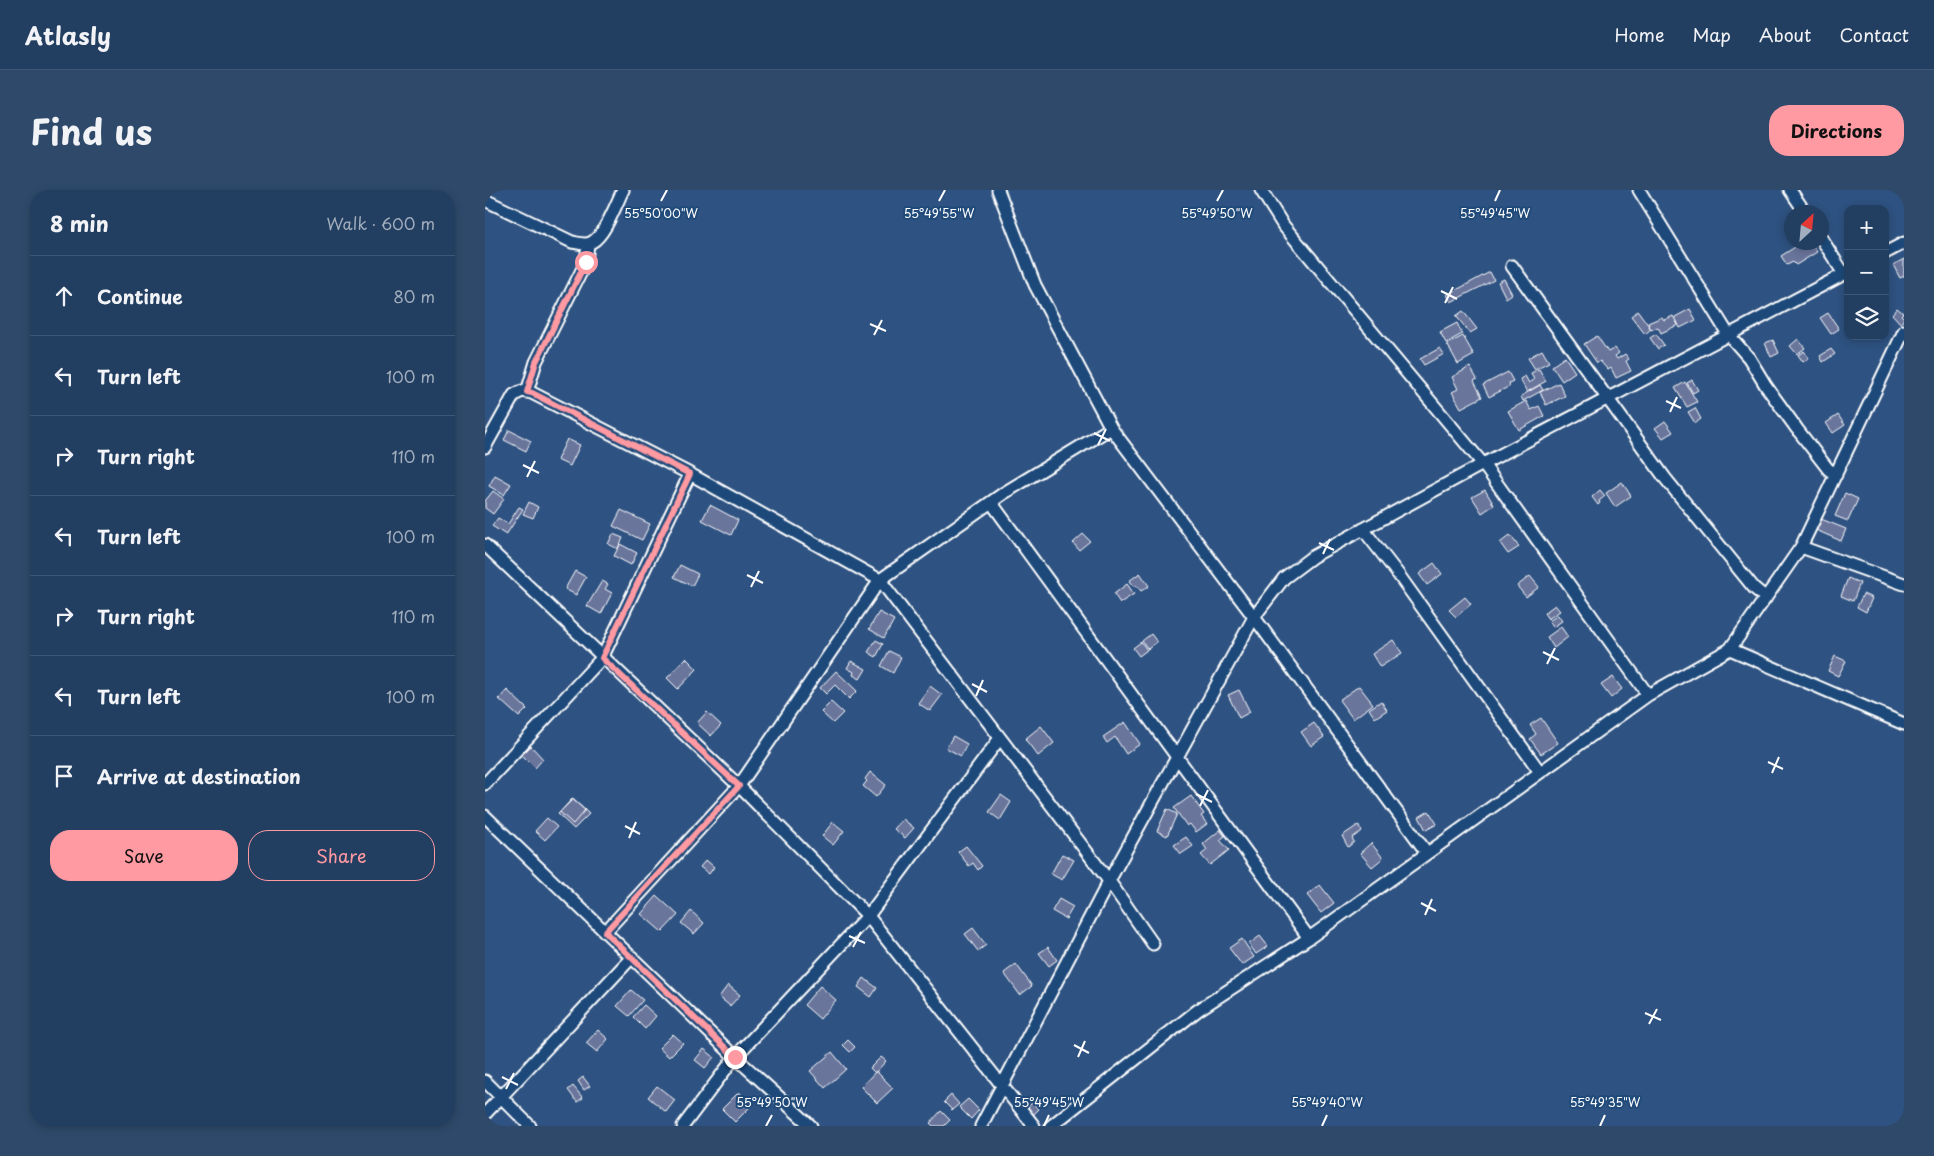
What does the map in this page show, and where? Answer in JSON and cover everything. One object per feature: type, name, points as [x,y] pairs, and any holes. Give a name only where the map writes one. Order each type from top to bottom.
[{"type":"street","points":[[485,200],[572,242],[588,244],[599,236],[623,190]]},
{"type":"street","points":[[998,190],[1035,285],[1111,428],[1254,617],[1427,853]]},
{"type":"street","points":[[1261,190],[1283,225],[1483,464],[1648,695]]},
{"type":"street","points":[[1639,190],[1728,334],[1749,358],[1766,386],[1828,469],[1836,474]]},
{"type":"street","points":[[1790,190],[1800,205]]},
{"type":"street","points":[[1889,251],[1904,243]]},
{"type":"street","points":[[527,392],[536,362],[586,262],[588,244]]},
{"type":"street","points":[[1829,249],[1844,270]]},
{"type":"street","points":[[1511,266],[1665,478],[1753,588],[1766,598]]},
{"type":"street","points":[[981,1126],[1109,881],[1254,617],[1284,578],[1312,557],[1363,529],[1844,274]]},
{"type":"street","points":[[1051,1126],[1198,1010],[1309,938],[1648,695],[1730,649],[1801,547],[1904,331]]},
{"type":"street","points":[[485,447],[514,395],[522,392],[532,393],[690,474],[880,580],[1109,881],[1153,944]]},
{"type":"street","points":[[605,932],[739,786],[880,580],[991,502],[1111,428]]},
{"type":"street","points":[[485,784],[602,658],[690,474]]},
{"type":"street","points":[[991,502],[1178,755],[1309,938]]},
{"type":"street","points":[[1363,529],[1398,574],[1540,772]]},
{"type":"street","points":[[485,545],[739,786],[869,916],[1035,1126]]},
{"type":"street","points":[[1801,547],[1904,584]]},
{"type":"street","points":[[1730,649],[1904,724]]},
{"type":"street","points":[[683,1126],[735,1057],[869,916],[1000,738]]},
{"type":"street","points":[[485,816],[735,1057],[811,1126]]},
{"type":"street","points":[[485,1114],[632,957]]},
{"type":"street","points":[[485,1080],[530,1126]]},
{"type":"building","points":[[1790,250],[1816,250],[1817,252],[1796,265],[1793,262],[1787,265],[1781,256]]},
{"type":"building","points":[[1904,259],[1904,276],[1900,278],[1893,265]]},
{"type":"building","points":[[1490,272],[1494,280],[1451,302],[1447,295]]},
{"type":"building","points":[[1504,279],[1512,294],[1506,298],[1498,282]]},
{"type":"building","points":[[1897,308],[1903,313],[1901,315],[1904,318],[1901,324],[1892,314]]},
{"type":"building","points":[[1690,309],[1696,320],[1680,328],[1675,317]]},
{"type":"building","points":[[1463,311],[1477,329],[1470,333],[1456,316]]},
{"type":"building","points":[[1638,311],[1651,329],[1645,334],[1631,316]]},
{"type":"building","points":[[1828,313],[1839,329],[1831,334],[1820,318]]},
{"type":"building","points":[[1673,316],[1678,325],[1661,333],[1658,327],[1651,330],[1648,323],[1662,317],[1664,320]]},
{"type":"building","points":[[1457,323],[1462,334],[1446,343],[1440,332]]},
{"type":"building","points":[[1656,334],[1664,345],[1658,349],[1650,338]]},
{"type":"building","points":[[1463,336],[1474,355],[1458,364],[1447,344]]},
{"type":"building","points":[[1597,336],[1608,352],[1615,348],[1619,353],[1615,356],[1617,359],[1625,354],[1629,359],[1626,361],[1631,371],[1616,378],[1611,368],[1608,370],[1600,361],[1597,363],[1584,344]]},
{"type":"building","points":[[1798,339],[1805,348],[1797,354],[1790,346]]},
{"type":"building","points":[[1773,340],[1779,353],[1771,357],[1765,343]]},
{"type":"building","points":[[1440,348],[1444,354],[1424,365],[1420,359]]},
{"type":"building","points":[[1831,349],[1835,354],[1823,362],[1820,356]]},
{"type":"building","points":[[1542,350],[1549,362],[1535,369],[1528,358]]},
{"type":"building","points":[[1804,351],[1809,358],[1803,362],[1798,355]]},
{"type":"building","points":[[1565,357],[1575,372],[1562,381],[1552,366]]},
{"type":"building","points":[[1470,367],[1477,379],[1474,381],[1482,397],[1461,408],[1452,392],[1458,389],[1452,377]]},
{"type":"building","points":[[1539,369],[1546,381],[1527,392],[1520,379],[1525,376],[1529,383],[1534,380],[1531,373]]},
{"type":"building","points":[[1508,372],[1513,381],[1509,383],[1510,386],[1489,397],[1483,385]]},
{"type":"building","points":[[1692,380],[1698,390],[1693,393],[1687,383]]},
{"type":"building","points":[[1685,382],[1697,402],[1687,407],[1675,388]]},
{"type":"building","points":[[1559,383],[1565,396],[1546,405],[1540,392]]},
{"type":"building","points":[[1540,385],[1543,390],[1523,401],[1521,396]]},
{"type":"building","points":[[1526,401],[1531,410],[1539,406],[1544,416],[1519,430],[1508,411]]},
{"type":"building","points":[[1695,408],[1701,419],[1695,423],[1688,412]]},
{"type":"building","points":[[1838,415],[1845,425],[1833,433],[1826,423]]},
{"type":"building","points":[[1665,421],[1673,432],[1663,438],[1655,428]]},
{"type":"building","points":[[509,430],[531,441],[526,451],[504,440]]},
{"type":"building","points":[[567,439],[580,445],[570,466],[557,460]]},
{"type":"building","points":[[495,475],[511,484],[504,495],[489,486]]},
{"type":"building","points":[[1622,482],[1631,496],[1615,507],[1606,493]]},
{"type":"building","points":[[1485,490],[1494,505],[1482,513],[1472,497]]},
{"type":"building","points":[[1600,490],[1605,496],[1599,501],[1598,505],[1592,497]]},
{"type":"building","points":[[493,491],[504,499],[493,514],[485,508],[485,501]]},
{"type":"building","points":[[1845,493],[1858,499],[1848,521],[1835,516]]},
{"type":"building","points":[[529,502],[538,507],[533,518],[523,514]]},
{"type":"building","points":[[710,505],[738,520],[731,535],[702,520]]},
{"type":"building","points":[[519,507],[523,509],[506,535],[492,526],[498,518],[508,524]]},
{"type":"building","points":[[621,510],[650,524],[642,540],[613,526]]},
{"type":"building","points":[[1821,519],[1846,529],[1841,541],[1816,530]]},
{"type":"building","points":[[613,534],[623,538],[618,549],[608,544]]},
{"type":"building","points":[[1083,534],[1090,541],[1079,550],[1073,543]]},
{"type":"building","points":[[1510,535],[1519,547],[1508,554],[1500,543]]},
{"type":"building","points":[[620,544],[637,553],[631,565],[614,556]]},
{"type":"building","points":[[1434,563],[1442,574],[1427,585],[1419,574]]},
{"type":"building","points":[[680,565],[698,574],[692,586],[674,577]]},
{"type":"building","points":[[575,571],[586,577],[576,595],[565,589]]},
{"type":"building","points":[[1140,573],[1149,586],[1141,591],[1129,581]]},
{"type":"building","points":[[1530,576],[1539,587],[1526,597],[1517,586]]},
{"type":"building","points":[[1848,578],[1860,583],[1853,601],[1841,596]]},
{"type":"building","points":[[602,581],[608,584],[605,589],[612,593],[601,614],[587,606]]},
{"type":"building","points":[[1127,584],[1134,594],[1120,603],[1114,594]]},
{"type":"building","points":[[1863,594],[1872,598],[1866,612],[1857,607]]},
{"type":"building","points":[[1465,597],[1471,604],[1456,617],[1449,610]]},
{"type":"building","points":[[1555,605],[1560,611],[1548,619],[1544,613]]},
{"type":"building","points":[[879,612],[894,620],[884,638],[869,629]]},
{"type":"building","points":[[1558,615],[1562,621],[1553,627],[1549,621]]},
{"type":"building","points":[[1561,627],[1568,637],[1554,648],[1547,637]]},
{"type":"building","points":[[1151,634],[1157,642],[1148,649],[1142,641]]},
{"type":"building","points":[[876,640],[883,644],[876,657],[868,652]]},
{"type":"building","points":[[1393,640],[1402,653],[1380,667],[1372,654]]},
{"type":"building","points":[[1141,642],[1147,650],[1139,656],[1133,648]]},
{"type":"building","points":[[889,651],[901,657],[893,673],[881,666]]},
{"type":"building","points":[[1835,656],[1846,661],[1838,676],[1828,671]]},
{"type":"building","points":[[686,658],[697,669],[678,689],[667,678]]},
{"type":"building","points":[[851,661],[866,669],[860,679],[847,668]]},
{"type":"building","points":[[836,671],[857,691],[849,699],[835,685],[826,694],[820,688]]},
{"type":"building","points":[[1613,677],[1622,689],[1611,698],[1601,685]]},
{"type":"building","points":[[930,686],[942,695],[930,711],[918,703]]},
{"type":"building","points":[[1359,686],[1373,704],[1353,719],[1339,700]]},
{"type":"building","points":[[507,690],[527,709],[519,717],[499,699]]},
{"type":"building","points":[[1239,690],[1250,712],[1239,718],[1228,695]]},
{"type":"building","points":[[1381,701],[1387,710],[1375,718],[1369,709]]},
{"type":"building","points":[[831,702],[843,713],[833,723],[821,712]]},
{"type":"building","points":[[707,712],[721,725],[711,736],[697,723]]},
{"type":"building","points":[[1541,718],[1558,743],[1541,754],[1530,739],[1536,734],[1530,725]]},
{"type":"building","points":[[1125,722],[1140,744],[1126,754],[1115,737],[1107,743],[1103,737]]},
{"type":"building","points":[[1314,723],[1324,737],[1311,746],[1301,732]]},
{"type":"building","points":[[1041,726],[1054,743],[1038,756],[1025,739]]},
{"type":"building","points":[[953,736],[967,744],[961,756],[946,748]]},
{"type":"building","points":[[531,746],[543,759],[535,768],[522,755]]},
{"type":"building","points":[[870,772],[886,785],[876,797],[863,786]]},
{"type":"building","points":[[1001,795],[1011,802],[1000,820],[989,812]]},
{"type":"building","points":[[1191,796],[1204,814],[1201,816],[1207,824],[1196,832],[1190,824],[1187,826],[1174,808]]},
{"type":"building","points":[[572,799],[585,810],[573,824],[560,812]]},
{"type":"building","points":[[573,799],[589,814],[574,829],[558,814]]},
{"type":"building","points":[[1167,809],[1177,814],[1167,836],[1157,831]]},
{"type":"building","points":[[1429,811],[1437,824],[1426,830],[1419,817]]},
{"type":"building","points":[[547,818],[557,827],[545,840],[535,831]]},
{"type":"building","points":[[903,819],[914,828],[905,838],[894,829]]},
{"type":"building","points":[[833,822],[844,831],[833,845],[822,836]]},
{"type":"building","points":[[1358,825],[1362,831],[1352,838],[1354,842],[1348,847],[1342,836]]},
{"type":"building","points":[[1220,830],[1225,836],[1220,840],[1229,850],[1210,865],[1201,855],[1207,850],[1203,844]]},
{"type":"building","points":[[1186,837],[1193,846],[1181,854],[1174,845]]},
{"type":"building","points":[[1371,843],[1383,858],[1372,867],[1360,853]]},
{"type":"building","points":[[966,846],[982,866],[978,870],[973,863],[969,866],[958,852]]},
{"type":"building","points":[[1062,854],[1074,860],[1062,880],[1051,874]]},
{"type":"building","points":[[706,860],[714,867],[709,874],[700,867]]},
{"type":"building","points":[[1320,885],[1334,903],[1321,913],[1307,895]]},
{"type":"building","points":[[657,896],[678,915],[662,932],[641,914]]},
{"type":"building","points":[[1059,899],[1073,907],[1066,919],[1052,911]]},
{"type":"building","points":[[691,911],[704,923],[694,934],[681,923]]},
{"type":"building","points":[[973,928],[986,945],[978,951],[965,934]]},
{"type":"building","points":[[1260,936],[1268,946],[1256,954],[1249,944]]},
{"type":"building","points":[[1242,939],[1254,957],[1242,965],[1229,948]]},
{"type":"building","points":[[1048,947],[1057,960],[1049,966],[1039,953]]},
{"type":"building","points":[[1016,964],[1032,986],[1020,995],[1004,973]]},
{"type":"building","points":[[864,978],[877,988],[871,997],[858,987]]},
{"type":"building","points":[[728,985],[740,995],[730,1006],[719,997]]},
{"type":"building","points":[[820,986],[836,1000],[820,1019],[804,1005]]},
{"type":"building","points":[[631,990],[643,1000],[629,1016],[617,1006]]},
{"type":"building","points":[[644,1005],[656,1016],[645,1029],[633,1017]]},
{"type":"building","points":[[598,1030],[608,1039],[597,1052],[586,1043]]},
{"type":"building","points":[[673,1034],[683,1043],[669,1057],[659,1048]]},
{"type":"building","points":[[848,1040],[855,1047],[850,1052],[843,1045]]},
{"type":"building","points":[[704,1049],[714,1057],[705,1068],[695,1060]]},
{"type":"building","points":[[832,1052],[846,1069],[825,1088],[810,1071]]},
{"type":"building","points":[[881,1057],[886,1061],[875,1073],[870,1068]]},
{"type":"building","points":[[876,1071],[893,1088],[877,1103],[861,1087]]},
{"type":"building","points":[[583,1077],[590,1086],[584,1090],[578,1081]]},
{"type":"building","points":[[573,1086],[583,1098],[577,1102],[568,1090]]},
{"type":"building","points":[[657,1086],[675,1100],[666,1112],[648,1097]]},
{"type":"building","points":[[739,1092],[752,1105],[735,1122],[722,1109]]},
{"type":"building","points":[[951,1095],[959,1104],[952,1110],[944,1102]]},
{"type":"building","points":[[968,1099],[979,1110],[971,1119],[959,1107]]},
{"type":"building","points":[[1032,1103],[1039,1109],[1032,1116],[1025,1110]]},
{"type":"building","points":[[941,1111],[950,1120],[944,1126],[933,1126],[930,1123]]},
{"type":"route","points":[[586,262],[536,362],[527,392],[690,474],[602,658],[739,786],[605,932],[735,1057]]}]
